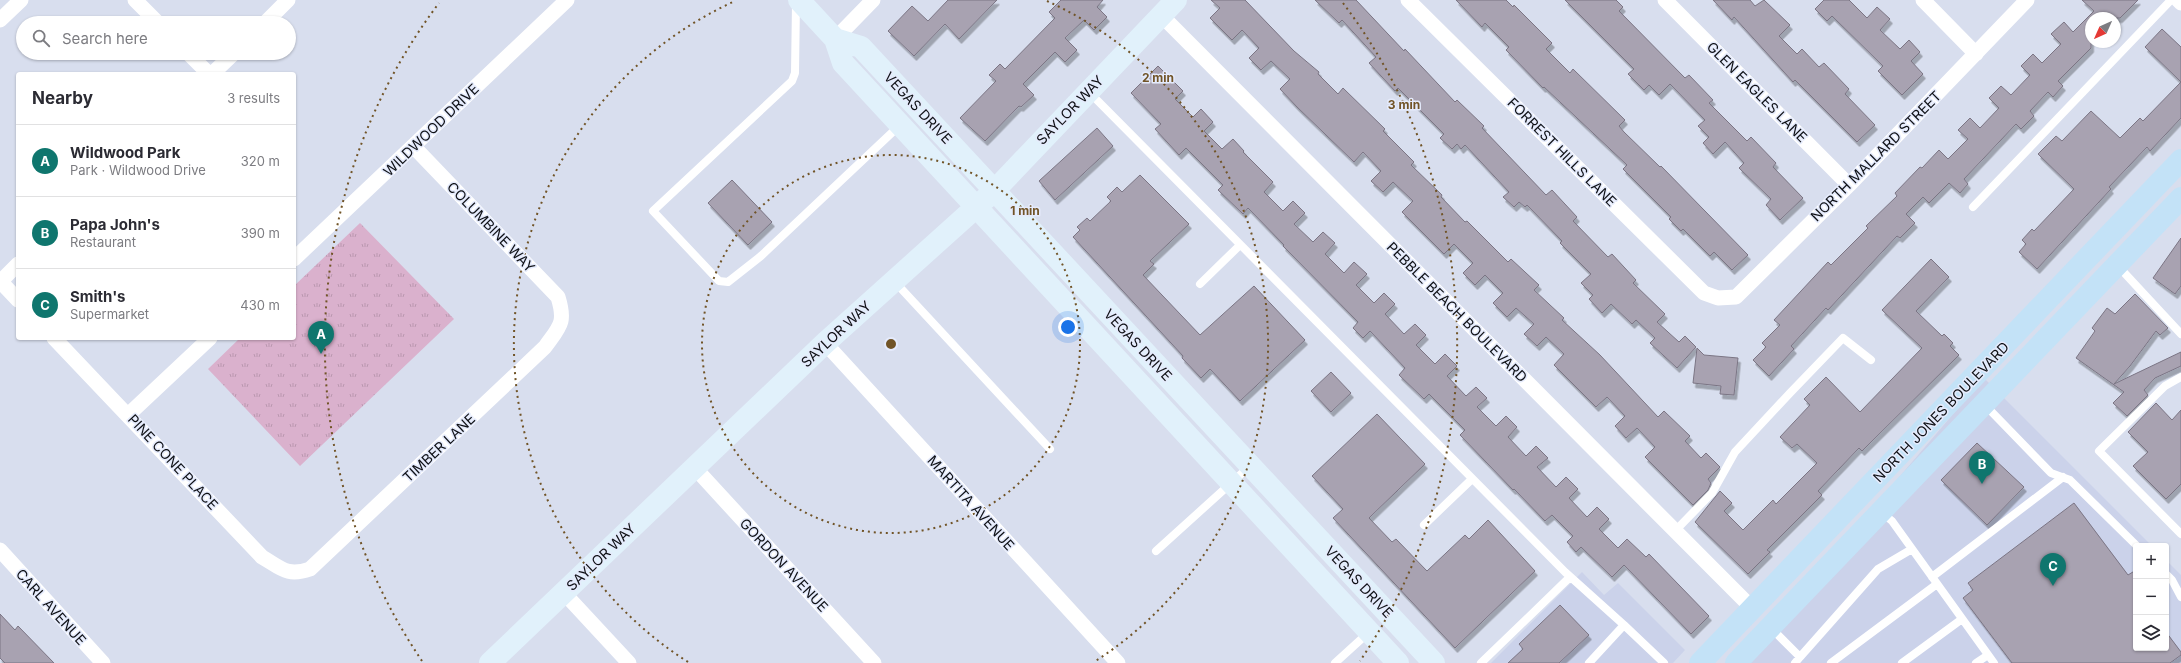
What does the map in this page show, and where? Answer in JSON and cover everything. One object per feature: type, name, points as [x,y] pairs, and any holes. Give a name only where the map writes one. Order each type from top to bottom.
[{"type":"main road","name":"VEGAS DRIVE","points":[[798,0],[835,39],[842,63],[1398,663]]},
{"type":"main road","name":"SAYLOR WAY","points":[[490,663],[825,343],[976,208],[1169,8]]},
{"type":"main road","name":"VEGAS DRIVE","points":[[835,39],[861,47],[1434,663]]},
{"type":"main road","name":"NORTH JONES BOULEVARD","points":[[1700,663],[2181,160]]},
{"type":"main road","name":"NORTH JONES BOULEVARD","points":[[1736,663],[2181,198]]},
{"type":"main road","points":[[1863,493],[1881,512]]},
{"type":"main road","points":[[1732,663],[1745,634],[1753,609]]},
{"type":"street","points":[[0,20],[21,0]]},
{"type":"street","points":[[135,0],[151,16]]},
{"type":"street","points":[[272,16],[288,0]]},
{"type":"street","name":"WILDWOOD DRIVE","points":[[296,257],[414,147],[567,0]]},
{"type":"street","points":[[835,39],[874,0]]},
{"type":"street","name":"FORREST HILLS LANE","points":[[1408,0],[1704,293],[1718,298]]},
{"type":"street","name":"GLEN EAGLES LANE","points":[[1665,0],[1849,184]]},
{"type":"street","points":[[1923,0],[1976,54]]},
{"type":"street","name":"NORTH MALLARD STREET","points":[[1718,298],[1736,297],[1849,184],[2027,0]]},
{"type":"street","points":[[2178,0],[2181,3]]},
{"type":"street","name":"PEBBLE BEACH BOULEVARD","points":[[1169,8],[1675,531],[1753,609]]},
{"type":"street","points":[[196,60],[209,72]]},
{"type":"street","points":[[213,72],[226,60]]},
{"type":"street","name":"COLUMBINE WAY","points":[[414,147],[558,297],[562,310]]},
{"type":"street","points":[[16,266],[0,282],[16,298]]},
{"type":"street","name":"TIMBER LANE","points":[[299,573],[310,569],[545,347],[562,323],[562,310]]},
{"type":"street","name":"PINE CONE PLACE","points":[[56,340],[262,556],[289,573],[299,573]]},
{"type":"street","points":[[128,415],[208,340]]},
{"type":"street","name":"MARTITA AVENUE","points":[[825,343],[1118,663]]},
{"type":"street","name":"GORDON AVENUE","points":[[695,468],[874,663]]},
{"type":"street","name":"CARL AVENUE","points":[[3,560],[103,663]]},
{"type":"street","points":[[564,593],[629,663]]},
{"type":"lane","points":[[798,0],[795,73],[792,81],[653,211],[720,281],[728,282],[761,256],[900,125]]},
{"type":"lane","points":[[1973,207],[2171,0]]},
{"type":"lane","points":[[1088,91],[1570,577],[1624,625],[1659,661]]},
{"type":"lane","points":[[1200,284],[1240,245]]},
{"type":"lane","points":[[2117,265],[2181,334]]},
{"type":"lane","points":[[894,281],[1050,449]]},
{"type":"lane","points":[[1675,531],[1712,493],[1735,452],[1843,338],[1871,360]]},
{"type":"lane","points":[[2181,377],[2164,386],[2099,451],[2181,534]]},
{"type":"lane","points":[[1984,404],[2051,473],[2070,480],[2134,543]]},
{"type":"lane","points":[[1156,551],[1250,465]]},
{"type":"lane","points":[[1831,663],[2063,477]]},
{"type":"lane","points":[[1424,526],[1472,479]]},
{"type":"lane","points":[[1881,512],[1892,521],[1994,663]]},
{"type":"lane","points":[[1770,627],[1797,660],[1878,570],[1912,549]]},
{"type":"lane","points":[[1481,663],[1570,577]]},
{"type":"lane","points":[[2169,577],[2181,597]]},
{"type":"lane","points":[[1902,663],[1962,618]]},
{"type":"lane","points":[[1590,663],[1624,625]]},
{"type":"lane","points":[[1335,663],[1370,632]]},
{"type":"lane","points":[[1976,663],[1988,655]]},
{"type":"shaded area","points":[[1984,378],[2149,543],[2133,543],[2133,651],[2169,651],[2169,563],[2181,575],[2181,663],[1740,663]]},
{"type":"shaded area","points":[[1582,572],[1604,595],[1618,583],[1685,650],[1673,663],[1491,663]]},
{"type":"green space","points":[[360,223],[454,319],[300,466],[208,369],[238,340],[296,340],[296,284]]},
{"type":"building","points":[[948,0],[997,0],[959,39],[945,24],[914,56],[888,31],[912,6],[928,21]]},
{"type":"building","points":[[1061,0],[1103,0],[1097,7],[1107,17],[1094,30],[1084,20],[1065,38],[1077,50],[1065,62],[1055,52],[1023,84],[1034,95],[1021,107],[1019,106],[985,141],[960,118],[996,81],[989,75],[1000,64],[1005,69],[1055,18],[1049,12]]},
{"type":"building","points":[[1211,0],[1245,0],[1294,51],[1319,72],[1318,74],[1338,94],[1343,88],[1385,129],[1383,131],[1414,162],[1411,165],[1442,195],[1441,197],[1465,222],[1467,221],[1508,262],[1511,259],[1539,285],[1534,290],[1564,318],[1562,320],[1600,355],[1658,417],[1664,411],[1690,436],[1685,441],[1701,458],[1706,453],[1720,467],[1708,479],[1711,483],[1708,490],[1693,505],[1645,457],[1655,447],[1637,428],[1626,438],[1615,426],[1625,416],[1607,397],[1596,407],[1554,365],[1564,354],[1546,337],[1537,346],[1524,334],[1534,324],[1516,308],[1507,317],[1493,303],[1503,293],[1485,275],[1475,285],[1463,273],[1473,263],[1454,244],[1444,254],[1402,212],[1413,201],[1393,182],[1383,192],[1371,181],[1381,171],[1363,152],[1354,162],[1280,89],[1290,79],[1271,61],[1261,70],[1249,58],[1259,48],[1242,30],[1232,40],[1210,18],[1220,8]]},
{"type":"building","points":[[1315,0],[1356,0],[1455,102],[1457,100],[1484,126],[1482,128],[1546,195],[1552,190],[1577,217],[1573,221],[1608,257],[1612,254],[1636,280],[1633,283],[1665,314],[1657,322],[1679,342],[1685,336],[1696,347],[1677,368],[1650,343],[1655,338],[1636,320],[1632,324],[1611,304],[1602,313],[1589,299],[1593,295],[1581,283],[1591,274],[1560,243],[1562,241],[1527,205],[1525,207],[1519,202],[1514,207],[1503,197],[1509,192],[1465,145],[1461,149],[1457,144],[1452,149],[1440,138],[1444,134],[1398,88],[1395,91],[1369,63],[1376,57],[1342,20],[1339,23]]},
{"type":"building","points":[[1456,0],[1506,0],[1513,7],[1514,5],[1552,43],[1546,49],[1570,73],[1573,69],[1625,120],[1619,126],[1624,132],[1660,167],[1661,166],[1748,255],[1732,270],[1714,252],[1710,256],[1683,229],[1681,231],[1669,219],[1671,217],[1623,169],[1627,165],[1544,87],[1543,88],[1506,50],[1509,47],[1485,23],[1482,27]]},
{"type":"building","points":[[1565,0],[1616,0],[1623,7],[1619,11],[1685,78],[1689,75],[1713,100],[1709,103],[1747,141],[1751,137],[1776,163],[1773,167],[1803,198],[1780,220],[1766,205],[1771,199],[1739,168],[1744,163],[1725,142],[1713,154],[1703,143],[1709,137],[1698,126],[1705,120],[1670,84],[1659,95],[1649,85],[1644,90],[1628,74],[1634,69]]},
{"type":"building","points":[[1713,0],[1750,0],[1755,6],[1764,0],[1790,25],[1779,36],[1797,54],[1802,49],[1819,67],[1824,63],[1849,89],[1845,94],[1875,125],[1857,142],[1795,80],[1793,82],[1734,17],[1732,20]]},
{"type":"building","points":[[1824,0],[1849,0],[1867,18],[1877,7],[1890,19],[1880,30],[1900,49],[1909,40],[1920,52],[1911,61],[1923,74],[1902,95],[1878,71],[1883,66],[1832,16],[1827,21],[1815,9]]},
{"type":"building","points":[[2082,0],[2138,0],[2121,17],[2121,12],[2093,12],[2094,11]]},
{"type":"building","points":[[2085,20],[2085,48],[2091,48],[2058,81],[2063,86],[2053,97],[2048,92],[2030,111],[2034,116],[2021,129],[2016,124],[1964,179],[1968,184],[1960,193],[1949,183],[1929,203],[1923,197],[1906,214],[1915,223],[1900,238],[1897,236],[1828,310],[1826,308],[1791,346],[1794,349],[1769,376],[1753,360],[1766,347],[1762,343],[1780,325],[1774,320],[1828,262],[1831,265],[1868,228],[1866,226],[1897,196],[1895,193],[1920,167],[1922,168],[1939,150],[1948,159],[1968,139],[1958,130],[1970,118],[1980,128],[1999,108],[1989,98],[2001,86],[2011,95],[2030,75],[2021,66],[2033,54],[2042,63],[2061,44],[2051,34],[2064,22],[2073,32]]},
{"type":"building","points":[[2162,29],[2181,47],[2181,82],[2145,47]]},
{"type":"building","points":[[1158,66],[1183,91],[1175,99],[1193,117],[1201,109],[1213,122],[1204,131],[1222,149],[1233,139],[1244,151],[1243,152],[1273,182],[1264,192],[1283,211],[1293,201],[1305,213],[1294,224],[1313,242],[1323,232],[1335,243],[1325,254],[1344,273],[1354,262],[1367,274],[1356,285],[1374,303],[1384,293],[1395,304],[1385,314],[1404,334],[1415,324],[1426,335],[1416,345],[1435,364],[1445,354],[1457,366],[1447,376],[1466,396],[1476,387],[1487,398],[1477,407],[1496,426],[1506,416],[1517,427],[1508,437],[1526,456],[1536,446],[1548,458],[1537,467],[1556,487],[1566,477],[1578,489],[1569,498],[1587,517],[1597,507],[1609,519],[1599,529],[1618,548],[1627,539],[1646,557],[1649,554],[1709,616],[1691,634],[1624,565],[1612,577],[1581,547],[1576,552],[1567,542],[1573,536],[1552,515],[1545,521],[1460,435],[1465,430],[1429,394],[1424,399],[1399,375],[1405,368],[1370,331],[1363,338],[1353,328],[1358,322],[1248,208],[1243,214],[1218,190],[1223,185],[1186,148],[1179,155],[1155,129],[1161,124],[1131,93]]},
{"type":"building","points":[[2181,82],[2181,118],[2150,151],[2147,147],[2109,187],[2111,189],[2037,269],[2019,252],[2026,244],[2022,240],[2032,229],[2034,231],[2074,189],[2038,154],[2056,136],[2062,141],[2091,111],[2120,138],[2140,118],[2143,121]]},
{"type":"building","points":[[1097,128],[1113,146],[1055,200],[1039,181]]},
{"type":"building","points":[[1140,175],[1189,224],[1150,261],[1154,264],[1143,275],[1200,335],[1254,286],[1305,340],[1240,401],[1210,369],[1201,378],[1182,358],[1183,356],[1073,237],[1080,230],[1077,227],[1087,218],[1090,221],[1111,201],[1107,197],[1117,187],[1122,192]]},
{"type":"building","points":[[732,180],[772,222],[748,245],[708,203]]},
{"type":"building","points":[[2181,238],[2181,286],[2175,294],[2153,278]]},
{"type":"building","points":[[1931,259],[1949,277],[1916,311],[1942,336],[1944,334],[1953,343],[1950,346],[1959,355],[1862,451],[1859,448],[1818,491],[1822,495],[1767,550],[1770,552],[1748,574],[1695,522],[1720,491],[1732,503],[1724,511],[1743,530],[1773,500],[1776,504],[1817,463],[1797,444],[1792,448],[1780,437],[1810,405],[1804,399],[1826,377],[1860,412],[1922,348],[1882,310]]},
{"type":"building","points":[[2135,294],[2168,328],[2160,335],[2156,331],[2130,366],[2114,384],[2181,352],[2181,366],[2155,378],[2144,390],[2148,395],[2127,416],[2113,403],[2124,392],[2076,358],[2095,331],[2092,328],[2107,308],[2115,314]]},
{"type":"building","points":[[1697,348],[1704,355],[1738,358],[1734,395],[1720,394],[1721,386],[1693,383]]},
{"type":"building","points":[[1331,372],[1351,393],[1331,412],[1311,391]]},
{"type":"building","points":[[2156,403],[2172,420],[2181,410],[2181,484],[2166,499],[2133,466],[2148,452],[2128,432]]},
{"type":"building","points":[[1377,414],[1425,464],[1369,518],[1392,542],[1396,539],[1427,571],[1465,535],[1469,539],[1488,520],[1535,571],[1455,648],[1333,518],[1343,509],[1312,476]]},
{"type":"building","points":[[1977,443],[2024,487],[1987,525],[1941,480]]},
{"type":"building","points":[[2074,503],[2128,575],[2133,572],[2133,651],[2169,651],[2169,636],[2181,652],[2181,655],[2170,663],[2012,663],[1963,598],[1973,590],[1968,583]]},
{"type":"building","points":[[1560,605],[1589,635],[1559,663],[1508,663],[1523,649],[1519,644]]},
{"type":"building","points":[[0,614],[15,630],[18,626],[54,663],[5,663],[0,658]]},
{"type":"place","name":"Wildwood Park","points":[[321,354]]},
{"type":"place","name":"Papa John's","points":[[1982,484]]},
{"type":"place","name":"Smith's","points":[[2053,586]]}]
